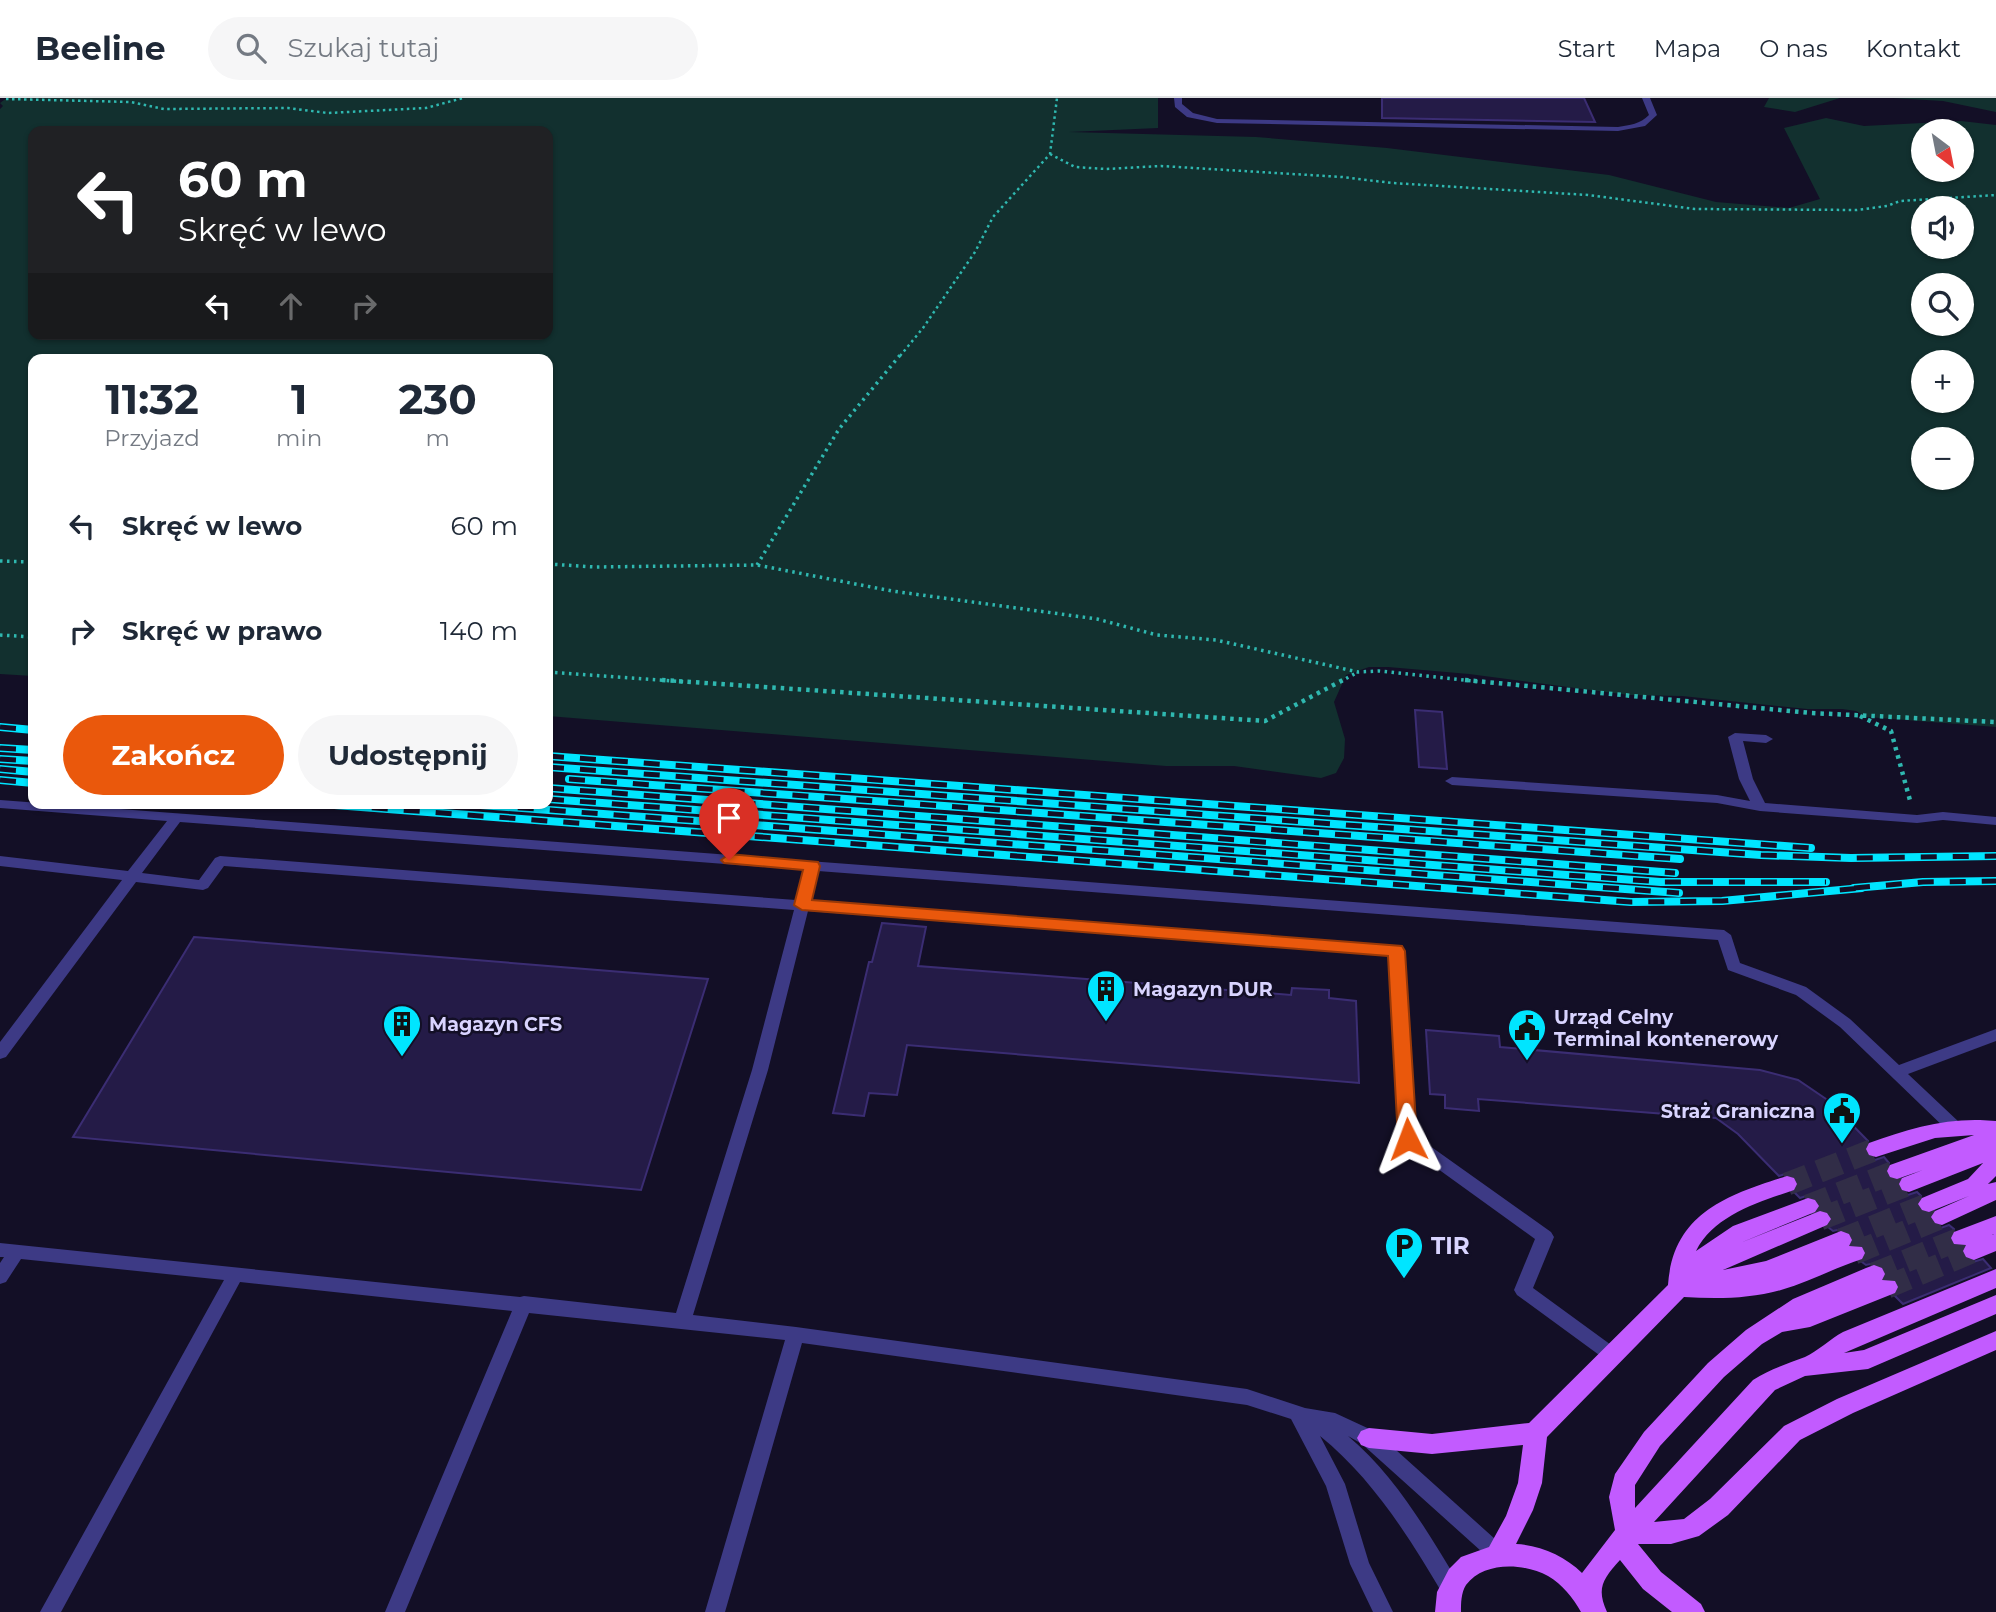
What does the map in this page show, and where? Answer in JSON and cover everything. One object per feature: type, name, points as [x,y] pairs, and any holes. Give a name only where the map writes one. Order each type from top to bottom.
[{"type":"main road","points":[[1876,1149],[1925,1132],[1954,1127],[1996,1129]]},
{"type":"main road","points":[[1996,1135],[1903,1177],[1978,1157],[1996,1145]]},
{"type":"main road","points":[[1996,1163],[1975,1185],[1935,1211],[1975,1203],[1996,1190]]},
{"type":"main road","points":[[1679,1288],[1678,1273],[1685,1247],[1705,1221],[1731,1206],[1787,1184]]},
{"type":"main road","points":[[1369,1438],[1432,1444],[1535,1433],[1679,1288],[1725,1258],[1814,1212]]},
{"type":"main road","points":[[1996,1224],[1968,1244],[1996,1242]]},
{"type":"main road","points":[[1679,1288],[1758,1286],[1794,1277],[1847,1246]]},
{"type":"main road","points":[[1591,1604],[1589,1583],[1597,1570],[1752,1395],[1772,1379],[1814,1364],[1835,1347],[1851,1339],[1996,1278]]},
{"type":"main road","points":[[1692,1612],[1634,1562],[1625,1536],[1621,1497],[1623,1482],[1632,1466],[1652,1439],[1716,1370],[1754,1337],[1778,1323],[1810,1318],[1880,1281]]},
{"type":"main road","points":[[1814,1364],[1850,1364],[1868,1359],[1996,1304]]},
{"type":"main road","points":[[1625,1536],[1690,1528],[1719,1507],[1792,1433],[1996,1340]]},
{"type":"main road","points":[[1498,1554],[1515,1524],[1532,1484],[1535,1433]]},
{"type":"main road","points":[[1450,1600],[1459,1576],[1469,1566],[1498,1554],[1517,1554],[1537,1558],[1556,1567],[1573,1580],[1591,1604]]},
{"type":"lane","points":[[1178,98],[1178,104],[1189,115],[1217,121],[1618,128],[1638,126],[1648,121],[1653,115],[1646,98]]},
{"type":"lane","points":[[1760,807],[1746,779],[1735,737],[1766,739]]},
{"type":"lane","points":[[1452,781],[1729,800],[1760,807],[1917,820],[1943,816],[1996,821]]},
{"type":"lane","points":[[0,804],[28,806]]},
{"type":"lane","points":[[63,809],[1724,936],[1733,965],[1801,991],[1845,1023],[1954,1127]]},
{"type":"lane","points":[[0,1053],[176,818]]},
{"type":"lane","points":[[0,860],[203,885],[220,861],[1396,951],[1408,1139],[1545,1237],[1523,1290],[1612,1355]]},
{"type":"lane","points":[[682,1321],[757,1081],[812,866]]},
{"type":"lane","points":[[1896,1072],[1996,1035]]},
{"type":"lane","points":[[0,1277],[8,1252],[524,1303],[796,1334],[1228,1394],[1335,1421],[1369,1438],[1498,1554]]},
{"type":"lane","points":[[50,1612],[235,1276]]},
{"type":"lane","points":[[395,1612],[524,1303]]},
{"type":"lane","points":[[715,1612],[796,1334]]},
{"type":"lane","points":[[1299,1413],[1343,1445],[1374,1478],[1420,1538],[1450,1600]]},
{"type":"lane","points":[[1299,1413],[1331,1474],[1348,1519],[1360,1564],[1383,1612]]},
{"type":"path","points":[[6,99],[131,102],[164,109],[288,108],[328,113],[426,108],[463,98]]},
{"type":"path","points":[[757,565],[839,429],[923,328],[975,253],[993,217],[1049,154],[1057,98]]},
{"type":"path","points":[[1049,154],[1075,167],[1107,169],[1161,166],[1342,177],[1392,183],[1588,195],[1695,209],[1857,210],[1900,201],[1996,195]]},
{"type":"path","points":[[0,561],[28,562]]},
{"type":"path","points":[[553,564],[595,567],[757,565],[892,591],[1097,620],[1157,635],[1216,640],[1358,673],[1379,671],[1672,701],[1996,722]]},
{"type":"path","points":[[0,635],[28,637]]},
{"type":"path","points":[[553,672],[1265,721],[1358,673]]},
{"type":"path","points":[[1856,714],[1891,731],[1917,820]]},
{"type":"green space","points":[[7,98],[1158,98],[1158,128],[1069,132],[1256,137],[1387,148],[1609,175],[1716,202],[1789,208],[1820,199],[1784,128],[1826,118],[1864,126],[1911,124],[1911,182],[1974,182],[1974,122],[1996,125],[1996,727],[1867,717],[1856,711],[1842,709],[1807,709],[1682,696],[1629,695],[1469,674],[1369,667],[1346,675],[1334,702],[1345,739],[1344,758],[1336,773],[1321,778],[1234,766],[1166,766],[553,716],[553,354],[28,354],[28,676],[0,674],[0,109],[3,106],[0,103]]},
{"type":"green space","points":[[1769,98],[1840,98],[1795,112],[1764,107]]},
{"type":"green space","points":[[1893,98],[1996,98],[1996,112],[1943,101]]},
{"type":"building","points":[[1382,98],[1584,98],[1595,122],[1382,118]]},
{"type":"building","points":[[1415,710],[1442,712],[1447,769],[1419,767]]},
{"type":"building","name":"Magazyn DUR","points":[[882,923],[926,927],[918,966],[1291,995],[1292,988],[1329,990],[1329,998],[1356,1001],[1359,1083],[907,1045],[897,1095],[869,1093],[864,1116],[833,1113],[869,962],[872,962]]},
{"type":"building","name":"Magazyn CFS","points":[[194,937],[708,979],[641,1190],[73,1137]]},
{"type":"building","points":[[1426,1030],[1499,1036],[1500,1047],[1760,1070],[1798,1080],[1829,1101],[1868,1141],[1864,1148],[1867,1156],[1875,1160],[1884,1157],[1889,1163],[1885,1172],[1889,1180],[1897,1181],[1900,1191],[1908,1195],[1917,1192],[1921,1196],[1916,1205],[1921,1213],[1930,1214],[1933,1224],[1941,1228],[1949,1225],[1954,1229],[1949,1239],[1954,1247],[1962,1247],[1964,1258],[1973,1262],[1983,1259],[1991,1268],[1903,1304],[1895,1296],[1900,1288],[1897,1280],[1886,1278],[1887,1273],[1883,1266],[1875,1263],[1866,1265],[1862,1262],[1867,1254],[1864,1246],[1853,1244],[1854,1239],[1850,1232],[1842,1229],[1833,1231],[1828,1227],[1833,1218],[1828,1210],[1820,1208],[1817,1199],[1809,1195],[1800,1198],[1795,1193],[1799,1185],[1796,1177],[1788,1173],[1779,1176],[1738,1134],[1716,1118],[1478,1099],[1479,1111],[1445,1108],[1445,1095],[1430,1094]]},
{"type":"tunnel","points":[[1787,1184],[1876,1149]]},
{"type":"tunnel","points":[[1808,1206],[1897,1171]]},
{"type":"tunnel","points":[[1820,1219],[1909,1184]]},
{"type":"tunnel","points":[[1841,1240],[1929,1204]]},
{"type":"tunnel","points":[[1854,1253],[1942,1217]]},
{"type":"tunnel","points":[[1874,1274],[1962,1238]]},
{"type":"tunnel","points":[[1887,1287],[1974,1251]]},
{"type":"railway","points":[[0,727],[28,730]]},
{"type":"railway","points":[[0,748],[28,750]]},
{"type":"railway","points":[[553,756],[1811,848]]},
{"type":"railway","points":[[0,759],[28,761]]},
{"type":"railway","points":[[553,767],[1761,855],[1851,858],[1996,856]]},
{"type":"railway","points":[[0,769],[28,772]]},
{"type":"railway","points":[[569,779],[1680,859]]},
{"type":"railway","points":[[0,780],[28,783]]},
{"type":"railway","points":[[553,788],[1675,873]]},
{"type":"railway","points":[[553,799],[1661,882],[1826,882]]},
{"type":"railway","points":[[388,809],[1631,902],[1722,901],[1862,888]]},
{"type":"railway","points":[[536,809],[1679,893]]},
{"type":"railway","points":[[1854,888],[1923,882],[1996,881]]},
{"type":"place","name":"Magazyn DUR","points":[[1106,1023]]},
{"type":"place","name":"Magazyn CFS","points":[[402,1058]]},
{"type":"place","name":"Urząd Celny Terminal kontenerowy","points":[[1527,1062]]},
{"type":"place","name":"Straż Graniczna","points":[[1842,1145]]},
{"type":"place","name":"TIR","points":[[1404,1280]]},
{"type":"route","points":[[729,860],[812,866],[802,905],[1396,951],[1408,1139]]}]
